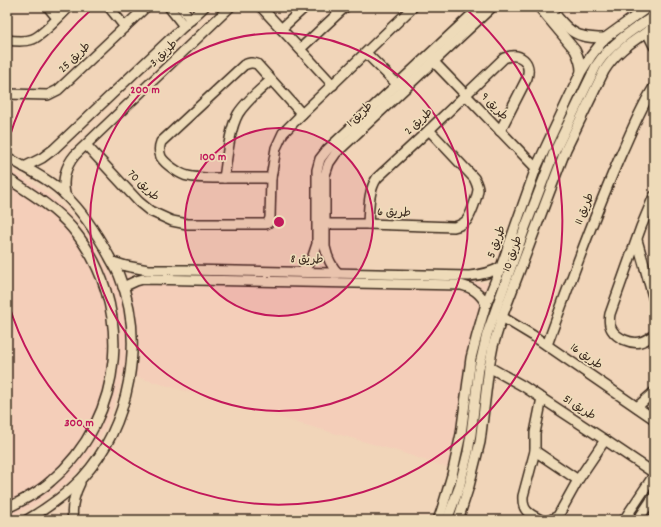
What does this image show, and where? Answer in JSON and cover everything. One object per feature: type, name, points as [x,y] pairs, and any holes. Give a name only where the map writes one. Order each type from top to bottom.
[{"type":"street","points":[[48,7],[57,18]]},
{"type":"street","points":[[7,40],[28,40],[34,38],[68,7]]},
{"type":"street","points":[[109,7],[125,27]]},
{"type":"street","name":"طريق 25","points":[[7,94],[48,95],[58,90],[146,7]]},
{"type":"street","points":[[169,7],[188,23]]},
{"type":"street","points":[[180,7],[188,23]]},
{"type":"street","name":"طريق 3","points":[[24,167],[42,158],[54,149],[204,7]]},
{"type":"street","name":"طريق 3","points":[[65,194],[63,180],[67,166],[75,155],[230,7]]},
{"type":"street","points":[[261,7],[333,84]]},
{"type":"street","points":[[281,29],[304,7]]},
{"type":"street","points":[[300,49],[345,7]]},
{"type":"street","points":[[302,114],[257,64],[252,63],[244,65],[161,142],[159,147],[160,152],[165,162],[178,172],[187,176],[197,178],[271,178],[276,148],[283,133],[413,7]]},
{"type":"street","name":"طريق 1","points":[[302,272],[312,259],[317,244],[317,170],[320,159],[327,150],[480,7]]},
{"type":"street","name":"طريق 1","points":[[338,273],[329,261],[325,246],[325,175],[329,163],[332,158],[492,7]]},
{"type":"street","points":[[539,7],[575,50],[581,64],[581,72]]},
{"type":"street","points":[[550,7],[571,31],[584,36],[605,38]]},
{"type":"street","name":"طريق 5","points":[[447,520],[459,488],[471,434],[475,366],[473,348],[486,304],[501,267],[536,168],[581,72],[591,56],[605,38],[648,7]]},
{"type":"street","name":"طريق 5","points":[[438,520],[452,475],[475,366],[554,155],[601,58],[613,45],[654,16]]},
{"type":"street","points":[[650,30],[654,46]]},
{"type":"street","name":"طريق 10","points":[[458,520],[469,486],[480,442],[493,346],[502,317],[566,149],[609,62],[623,48],[650,30]]},
{"type":"street","points":[[366,52],[397,84]]},
{"type":"street","name":"طريق 2","points":[[368,224],[371,191],[373,183],[377,178],[504,58],[516,56],[525,61],[529,72],[500,130]]},
{"type":"street","name":"طريق 9","points":[[434,62],[536,168]]},
{"type":"street","points":[[224,178],[232,131],[236,118],[244,106],[271,80]]},
{"type":"street","name":"طريق 11","points":[[547,345],[594,219],[636,122],[654,87]]},
{"type":"street","name":"طريق 6","points":[[325,224],[454,227],[465,222],[477,195],[477,183],[429,130]]},
{"type":"street","name":"طريق 70","points":[[86,145],[139,202],[150,211],[172,221],[187,224],[268,223],[270,218],[271,178]]},
{"type":"street","points":[[7,157],[38,175],[65,194],[91,226],[119,274],[130,315],[132,332],[131,367],[127,386],[118,419],[106,444],[95,462],[82,478],[47,508],[27,520]]},
{"type":"street","points":[[7,178],[47,204],[64,220],[82,243],[93,261],[104,286],[112,319],[114,339],[114,362],[110,385],[94,428],[82,448],[67,466],[50,482],[34,494],[7,508]]},
{"type":"street","points":[[654,196],[609,320],[612,331],[628,342],[642,342],[654,335]]},
{"type":"street","points":[[637,240],[654,300]]},
{"type":"street","name":"طريق 8","points":[[113,262],[148,270],[469,276],[486,274],[501,267]]},
{"type":"street","name":"طريق 8","points":[[123,288],[143,279],[461,285],[476,291],[486,304]]},
{"type":"street","name":"طريق 16","points":[[502,317],[547,345],[654,419]]},
{"type":"street","name":"طريق 51","points":[[489,367],[507,376],[542,398],[654,474]]},
{"type":"street","points":[[637,407],[654,392]]},
{"type":"street","points":[[541,520],[529,514],[524,506],[523,496],[535,452],[535,433],[542,398]]},
{"type":"street","points":[[550,520],[558,516],[578,480],[605,440]]},
{"type":"street","points":[[535,452],[578,480]]},
{"type":"street","points":[[624,520],[654,474]]},
{"type":"street","points":[[73,520],[73,501],[82,478]]},
{"type":"street","points":[[638,520],[654,496]]},
{"type":"shaded area","points":[[7,168],[34,184],[65,209],[96,248],[112,277],[169,274],[500,283],[483,327],[477,351],[468,427],[458,471],[397,451],[122,373],[120,386],[110,417],[91,454],[78,471],[63,486],[32,507],[7,518]]}]
